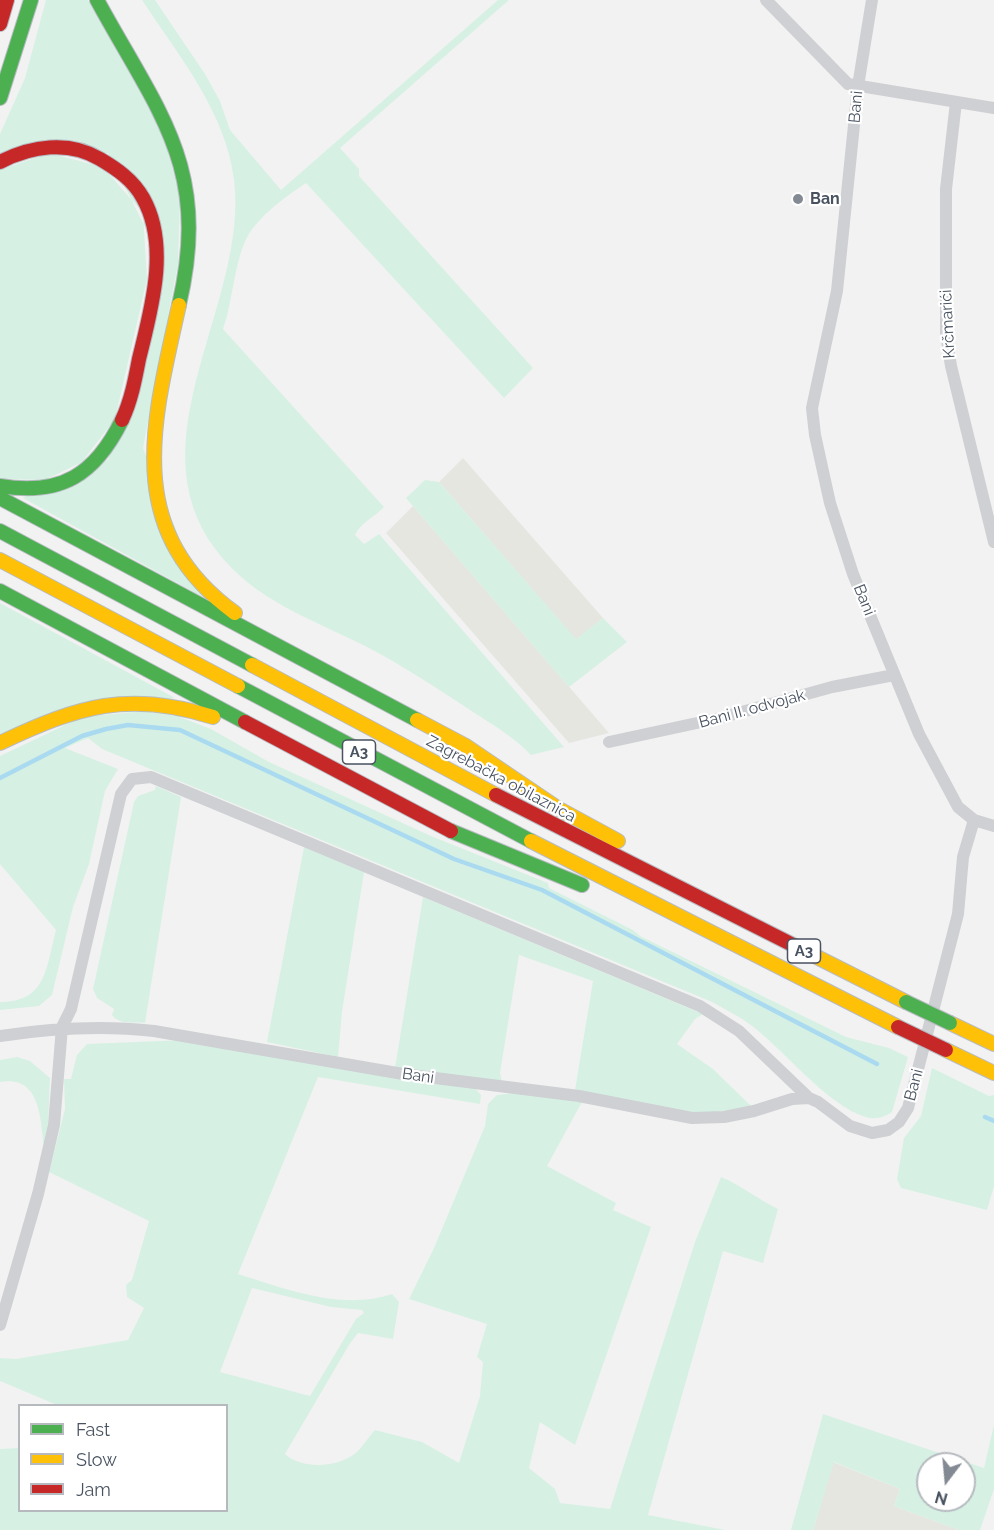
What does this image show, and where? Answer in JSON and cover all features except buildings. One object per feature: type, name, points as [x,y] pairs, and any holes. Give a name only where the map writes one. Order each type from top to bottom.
[{"type":"highway","points":[[0,24],[8,0]]},
{"type":"highway","points":[[0,98],[31,0]]},
{"type":"highway","points":[[97,0],[172,130],[189,205],[186,265],[152,430],[152,466],[158,505],[175,547],[206,588],[252,625],[327,663],[342,681]]},
{"type":"highway","points":[[0,162],[31,149],[58,147],[87,152],[111,164],[131,181],[148,205],[155,231],[157,261],[132,393],[126,414],[110,447],[90,468],[56,485],[36,490],[0,486]]},
{"type":"highway","points":[[0,498],[466,746],[559,809],[669,867],[702,900]]},
{"type":"highway","name":"Zagrebačka obilaznica","points":[[0,531],[574,836],[994,1044]]},
{"type":"highway","name":"A3","points":[[0,560],[291,716],[720,939],[994,1073]]},
{"type":"highway","points":[[0,591],[284,745],[461,837],[538,864],[598,894]]},
{"type":"highway","points":[[0,743],[51,718],[87,706],[143,701],[209,715],[284,745]]},
{"type":"highway","points":[[671,928],[720,939]]},
{"type":"street","points":[[766,0],[848,84],[994,108]]},
{"type":"street","name":"Bani","points":[[0,1036],[62,1027],[114,1026],[196,1037],[403,1074],[579,1096],[692,1118],[724,1117],[754,1111],[792,1099],[809,1098],[850,1126],[873,1133],[893,1126],[908,1108],[958,914],[963,857],[974,819],[954,802],[919,734],[894,675],[853,574],[830,503],[815,435],[812,408],[837,291],[858,86],[872,0]]},
{"type":"street","name":"Krčmarići","points":[[956,102],[946,189],[946,334],[951,366],[994,542]]},
{"type":"street","name":"Bani II. odvojak","points":[[609,742],[720,718],[832,687],[894,675]]},
{"type":"street","points":[[0,1325],[35,1205],[54,1125],[62,1027],[72,1009],[121,794],[132,779],[151,777],[700,1006],[739,1031],[809,1098]]},
{"type":"street","points":[[974,819],[994,826]]},
{"type":"shaded area","points":[[463,458],[603,618],[576,640],[439,482]]},
{"type":"shaded area","points":[[413,506],[609,733],[569,743],[386,533]]},
{"type":"shaded area","points":[[833,1462],[900,1489],[894,1506],[959,1530],[813,1530]]},
{"type":"green space","points":[[46,0],[88,0],[162,129],[180,197],[178,264],[143,448],[203,597],[23,498],[108,460],[164,265],[108,153],[0,154],[0,134],[25,78]]},
{"type":"green space","points":[[142,0],[155,0],[205,74],[220,101],[230,130],[281,190],[498,0],[509,0],[340,148],[359,169],[359,176],[533,368],[504,398],[306,183],[265,215],[247,238],[238,263],[223,329],[384,507],[360,527],[355,535],[364,544],[379,534],[564,747],[531,755],[503,732],[406,669],[265,595],[247,582],[216,550],[193,507],[185,462],[189,416],[199,369],[226,274],[234,227],[234,180],[229,155],[211,108],[185,63]]},
{"type":"green space","points":[[49,153],[103,167],[143,213],[147,279],[115,419],[82,462],[45,480],[0,479],[0,170]]},
{"type":"green space","points":[[425,480],[439,482],[576,639],[603,618],[627,642],[569,687],[406,498]]},
{"type":"green space","points":[[0,603],[175,698],[0,735]]},
{"type":"green space","points":[[144,711],[177,716],[211,729],[269,762],[431,836],[548,883],[549,888],[633,930],[640,936],[846,1037],[889,1048],[908,1057],[892,1112],[883,1117],[873,1118],[851,1111],[821,1089],[761,1033],[712,1002],[102,749],[88,738],[65,748],[118,769],[105,791],[89,864],[73,907],[52,995],[39,1006],[0,1010],[0,1002],[27,996],[36,989],[46,969],[56,930],[0,864],[0,756],[82,717]]},
{"type":"green space","points":[[156,786],[181,797],[145,1023],[127,1022],[115,1018],[112,1015],[114,1009],[97,998],[93,989],[134,802],[138,796],[155,790]]},
{"type":"green space","points":[[304,847],[364,872],[342,1012],[338,1057],[267,1042]]},
{"type":"green space","points":[[423,897],[703,1014],[695,1019],[677,1044],[713,1069],[751,1106],[711,1113],[692,1112],[575,1090],[593,981],[519,955],[500,1073],[502,1082],[395,1068]]},
{"type":"green space","points":[[185,1040],[400,1079],[475,1088],[481,1095],[480,1104],[318,1077],[238,1274],[314,1296],[354,1300],[373,1299],[392,1294],[399,1302],[393,1339],[358,1333],[285,1454],[292,1459],[309,1464],[328,1464],[353,1455],[375,1430],[422,1442],[459,1463],[480,1396],[483,1362],[477,1357],[487,1324],[409,1299],[434,1248],[485,1126],[488,1104],[497,1095],[515,1093],[582,1102],[547,1166],[616,1203],[613,1210],[651,1227],[575,1445],[540,1422],[529,1468],[555,1489],[560,1503],[610,1509],[695,1242],[721,1177],[778,1209],[763,1263],[723,1251],[648,1515],[725,1530],[0,1530],[0,1449],[18,1448],[18,1512],[228,1512],[228,1404],[55,1404],[0,1381],[0,1358],[16,1359],[128,1340],[144,1308],[127,1297],[126,1285],[132,1280],[149,1221],[49,1172],[65,1109],[64,1079],[71,1079],[77,1055],[87,1044]],"holes":[[[252,1288],[331,1307],[362,1310],[364,1313],[356,1319],[310,1396],[220,1372]]]},
{"type":"green space","points":[[17,1057],[30,1061],[50,1078],[48,1126],[44,1146],[39,1112],[31,1092],[24,1085],[0,1082],[0,1060]]},
{"type":"green space","points":[[932,1068],[989,1096],[994,1095],[994,1186],[987,1210],[901,1188],[897,1179],[904,1138],[921,1116]]},
{"type":"green space","points":[[823,1414],[936,1452],[916,1452],[916,1512],[976,1512],[976,1465],[984,1468],[994,1425],[994,1489],[980,1530],[959,1530],[894,1506],[900,1489],[834,1462],[813,1530],[791,1530]]},
{"type":"waterway","points":[[0,778],[82,736],[106,729],[128,725],[180,730],[454,859],[542,890],[877,1064]]},
{"type":"waterway","points":[[985,1117],[994,1121]]},
{"type":"traffic: fast","points":[[0,98],[31,0]]},
{"type":"traffic: fast","points":[[97,0],[159,110],[173,144],[183,178],[188,215],[187,257],[179,305]]},
{"type":"traffic: fast","points":[[0,486],[41,488],[74,477],[88,468],[100,455],[122,420]]},
{"type":"traffic: fast","points":[[0,498],[417,720]]},
{"type":"traffic: fast","points":[[0,531],[252,665]]},
{"type":"traffic: fast","points":[[0,591],[245,722]]},
{"type":"traffic: fast","points":[[238,686],[531,841]]},
{"type":"traffic: fast","points":[[451,831],[582,885]]},
{"type":"traffic: fast","points":[[906,1002],[950,1023]]},
{"type":"traffic: slow","points":[[179,305],[169,348],[155,432],[154,472],[160,510],[174,546],[199,581],[235,613]]},
{"type":"traffic: slow","points":[[0,560],[238,686]]},
{"type":"traffic: slow","points":[[252,665],[496,795]]},
{"type":"traffic: slow","points":[[0,743],[54,720],[104,706],[155,704],[213,717]]},
{"type":"traffic: slow","points":[[417,720],[466,746],[559,809],[618,841]]},
{"type":"traffic: slow","points":[[531,841],[898,1027]]},
{"type":"traffic: slow","points":[[795,946],[906,1002]]},
{"type":"traffic: slow","points":[[950,1023],[994,1044]]},
{"type":"traffic: slow","points":[[946,1050],[994,1073]]},
{"type":"traffic: jam","points":[[0,24],[7,0]]},
{"type":"traffic: jam","points":[[0,162],[37,149],[50,147],[76,149],[100,159],[118,171],[129,180],[143,198],[151,217],[155,237],[156,278],[134,383],[122,420]]},
{"type":"traffic: jam","points":[[245,722],[451,831]]},
{"type":"traffic: jam","points":[[496,795],[795,946]]},
{"type":"traffic: jam","points":[[898,1027],[946,1050]]},
{"type":"place","name":"Ban","points":[[798,199]]}]
